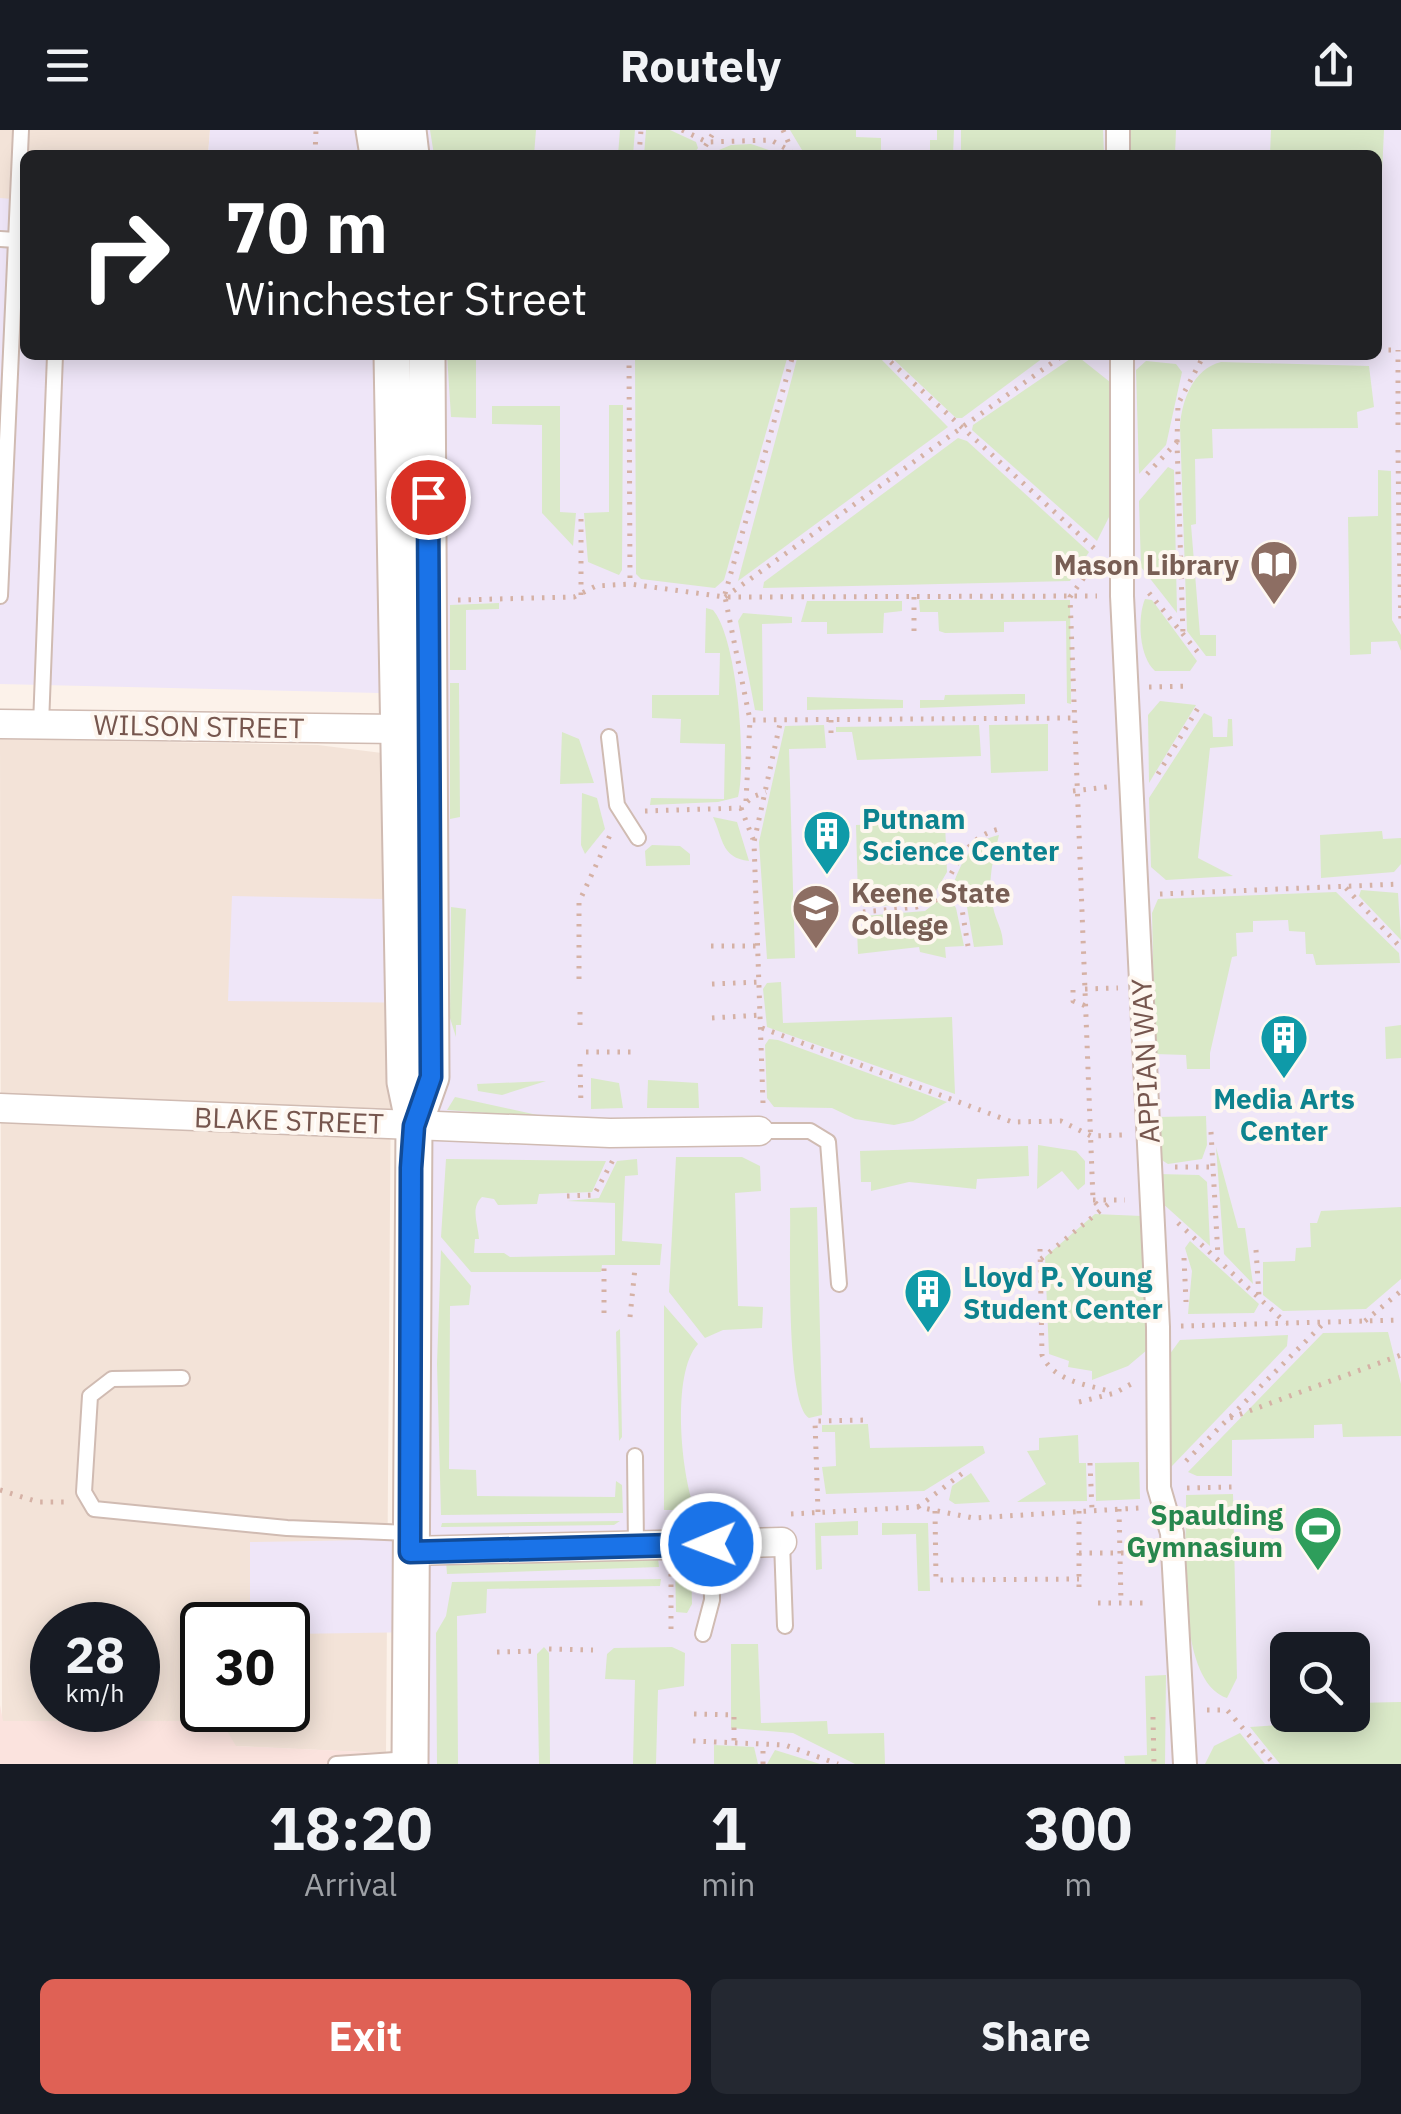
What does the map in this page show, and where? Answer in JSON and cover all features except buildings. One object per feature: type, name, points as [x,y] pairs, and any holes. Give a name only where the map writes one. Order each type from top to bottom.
[{"type":"street","points":[[392,360],[405,1082],[414,1126],[410,1761]]},
{"type":"street","points":[[414,1126],[431,1077],[427,360]]},
{"type":"street","name":"APPIAN WAY","points":[[1122,360],[1123,502],[1112,557],[1122,596],[1158,1327],[1160,1497],[1173,1554],[1185,1710],[1185,1764]]},
{"type":"street","name":"WILSON STREET","points":[[0,724],[398,728]]},
{"type":"street","name":"BLAKE STREET","points":[[0,1108],[610,1133],[761,1121]]},
{"type":"street","points":[[409,1542],[711,1544],[785,1528]]},
{"type":"lane","points":[[0,596],[8,240],[21,130]]},
{"type":"lane","points":[[40,725],[54,360]]},
{"type":"lane","points":[[609,737],[616,805],[638,838]]},
{"type":"lane","points":[[761,1121],[810,1131],[828,1142],[839,1284]]},
{"type":"lane","points":[[182,1378],[112,1379],[95,1388],[87,1406],[87,1502],[111,1514],[409,1542]]},
{"type":"lane","points":[[635,1456],[636,1546]]},
{"type":"lane","points":[[785,1528],[785,1626]]},
{"type":"lane","points":[[702,1634],[712,1600],[711,1544]]},
{"type":"lane","points":[[336,1764],[410,1761]]},
{"type":"path","points":[[682,130],[707,142],[748,138],[771,140],[792,149]]},
{"type":"path","points":[[703,150],[715,130]]},
{"type":"path","points":[[782,130],[792,149]]},
{"type":"path","points":[[1398,426],[1400,350]]},
{"type":"path","points":[[629,360],[630,584]]},
{"type":"path","points":[[746,801],[750,720],[724,597],[792,360]]},
{"type":"path","points":[[888,360],[959,428],[1112,557],[1201,656]]},
{"type":"path","points":[[724,597],[1056,360]]},
{"type":"path","points":[[1183,634],[1178,404],[1201,360]]},
{"type":"path","points":[[1123,502],[1177,442]]},
{"type":"path","points":[[1398,450],[1401,626]]},
{"type":"path","points":[[580,595],[581,513]]},
{"type":"path","points":[[442,600],[580,595],[596,586],[630,584],[724,597],[1122,596]]},
{"type":"path","points":[[1070,596],[1093,1200],[1101,1210]]},
{"type":"path","points":[[914,597],[914,631]]},
{"type":"path","points":[[1156,687],[1188,686]]},
{"type":"path","points":[[912,708],[913,719]]},
{"type":"path","points":[[1132,818],[1198,708]]},
{"type":"path","points":[[750,720],[1076,718]]},
{"type":"path","points":[[761,1121],[762,1028],[754,842],[781,719]]},
{"type":"path","points":[[831,719],[831,737]]},
{"type":"path","points":[[741,808],[754,842]]},
{"type":"path","points":[[863,912],[918,907],[936,900],[962,852],[984,832],[999,829]]},
{"type":"path","points":[[1137,895],[1401,884]]},
{"type":"path","points":[[1344,887],[1401,948]]},
{"type":"path","points":[[945,888],[961,903],[968,946]]},
{"type":"path","points":[[712,946],[758,946]]},
{"type":"path","points":[[712,984],[772,979]]},
{"type":"path","points":[[1073,990],[1073,1001],[1086,1006]]},
{"type":"path","points":[[580,1012],[580,1027]]},
{"type":"path","points":[[712,1018],[761,1015]]},
{"type":"path","points":[[762,1028],[1012,1122],[1061,1122],[1091,1136],[1148,1134]]},
{"type":"path","points":[[586,1052],[636,1052]]},
{"type":"path","points":[[580,1064],[581,1113]]},
{"type":"path","points":[[1211,1132],[1218,1257]]},
{"type":"path","points":[[568,1196],[594,1195],[616,1154]]},
{"type":"path","points":[[1150,1167],[1212,1167]]},
{"type":"path","points":[[1093,1200],[1150,1200],[1286,1322]]},
{"type":"path","points":[[1040,1259],[1112,1200]]},
{"type":"path","points":[[1040,1249],[1042,1355],[1048,1368],[1061,1377],[1116,1393]]},
{"type":"path","points":[[1256,1250],[1259,1296]]},
{"type":"path","points":[[604,1268],[604,1313]]},
{"type":"path","points":[[630,1317],[635,1268]]},
{"type":"path","points":[[1365,1322],[1401,1292]]},
{"type":"path","points":[[1158,1327],[1401,1320]]},
{"type":"path","points":[[1160,1497],[1228,1419],[1324,1322]]},
{"type":"path","points":[[1228,1419],[1401,1355]]},
{"type":"path","points":[[1078,1402],[1116,1393],[1158,1357]]},
{"type":"path","points":[[818,1512],[816,1421],[868,1420]]},
{"type":"path","points":[[1090,1463],[1092,1511]]},
{"type":"path","points":[[918,1508],[968,1469]]},
{"type":"path","points":[[785,1528],[818,1512],[918,1508],[973,1518],[1118,1509],[1160,1497],[1233,1488]]},
{"type":"path","points":[[0,1490],[38,1502],[87,1502]]},
{"type":"path","points":[[1118,1509],[1121,1603]]},
{"type":"path","points":[[869,1523],[870,1510]]},
{"type":"path","points":[[936,1510],[936,1580],[1079,1578]]},
{"type":"path","points":[[1078,1587],[1079,1511]]},
{"type":"path","points":[[1079,1553],[1173,1554]]},
{"type":"path","points":[[670,1574],[671,1634]]},
{"type":"path","points":[[1098,1603],[1177,1602]]},
{"type":"path","points":[[549,1650],[593,1650]]},
{"type":"path","points":[[498,1652],[538,1651]]},
{"type":"path","points":[[1185,1710],[1227,1710],[1274,1764]]},
{"type":"path","points":[[694,1714],[734,1714],[734,1742]]},
{"type":"path","points":[[694,1741],[785,1745],[838,1764]]},
{"type":"path","points":[[763,1744],[763,1764]]},
{"type":"shaded area","points":[[0,130],[210,130],[208,150],[20,150],[20,200],[0,199]]},
{"type":"shaded area","name":"Keene State College","points":[[210,130],[1401,130],[1401,1764],[427,1764],[425,1632],[310,1634],[310,1602],[250,1602],[250,1542],[424,1539],[436,1003],[228,1001],[232,896],[435,900],[420,694],[0,684],[0,198],[20,200],[20,360],[1382,360],[1382,150],[208,150]]},
{"type":"shaded area","points":[[0,739],[318,745],[382,753],[393,800],[386,1753],[235,1746],[227,1732],[310,1732],[310,1602],[180,1602],[180,1721],[160,1721],[160,1602],[30,1602],[30,1721],[2,1721]]},
{"type":"shaded area","points":[[0,1705],[3,1721],[30,1721],[30,1732],[160,1732],[160,1721],[180,1721],[180,1732],[228,1732],[236,1746],[386,1753],[387,1764],[0,1764]]},
{"type":"green space","points":[[430,130],[536,130],[534,150],[433,150]]},
{"type":"green space","points":[[620,130],[635,130],[633,150],[618,150]]},
{"type":"green space","points":[[646,130],[670,130],[696,142],[698,148],[697,150],[644,150]]},
{"type":"green space","points":[[790,130],[856,130],[856,137],[881,138],[881,150],[802,150]]},
{"type":"green space","points":[[937,130],[954,130],[953,150],[930,150],[930,140],[937,140]]},
{"type":"green space","points":[[961,130],[1103,130],[1104,150],[961,150]]},
{"type":"green space","points":[[1130,130],[1176,130],[1175,150],[1131,150]]},
{"type":"green space","points":[[1271,130],[1384,130],[1382,173],[1382,150],[1270,150]]},
{"type":"green space","points":[[751,144],[769,150],[719,150]]},
{"type":"green space","points":[[447,360],[476,360],[476,418],[451,417]]},
{"type":"green space","points":[[635,360],[787,360],[724,580],[715,588],[641,579],[636,574]]},
{"type":"green space","points":[[797,360],[882,360],[948,427],[738,581]]},
{"type":"green space","points":[[894,360],[1040,360],[962,418],[956,418]]},
{"type":"green space","points":[[1069,360],[1082,360],[1110,382],[1112,511],[1097,541],[972,430],[973,425]]},
{"type":"green space","points":[[1146,361],[1176,364],[1182,372],[1166,445],[1139,474],[1136,370]]},
{"type":"green space","points":[[1221,362],[1369,366],[1374,407],[1357,412],[1358,428],[1212,429],[1213,458],[1195,459],[1196,524],[1191,525],[1200,635],[1216,635],[1216,656],[1206,656],[1187,631],[1180,426],[1183,406],[1196,378]]},
{"type":"green space","points":[[609,405],[623,405],[619,575],[588,562],[584,513],[609,512]]},
{"type":"green space","points":[[492,406],[560,406],[560,512],[576,513],[573,546],[542,513],[542,425],[492,424]]},
{"type":"green space","points":[[958,438],[967,441],[1089,552],[1070,581],[763,588],[764,582]]},
{"type":"green space","points":[[1168,467],[1174,470],[1177,613],[1141,567],[1139,501]]},
{"type":"green space","points":[[1378,470],[1391,471],[1392,620],[1401,635],[1401,651],[1397,641],[1371,642],[1371,654],[1350,655],[1348,517],[1378,516]]},
{"type":"green space","points":[[1145,599],[1152,600],[1197,661],[1190,671],[1155,671],[1150,665],[1141,637]]},
{"type":"green space","points":[[919,600],[1070,600],[1071,704],[1067,703],[1066,621],[1004,622],[1004,632],[945,633],[939,631],[938,612],[920,612]]},
{"type":"green space","points":[[807,601],[902,601],[902,611],[884,613],[883,633],[827,634],[827,622],[801,622]]},
{"type":"green space","points":[[499,603],[499,609],[466,610],[466,670],[450,670],[450,605]]},
{"type":"green space","points":[[706,608],[713,610],[721,625],[734,672],[741,756],[738,797],[718,802],[650,805],[651,798],[724,799],[725,744],[680,743],[681,719],[652,718],[652,695],[719,695],[720,653],[705,653]]},
{"type":"green space","points":[[743,613],[792,617],[792,623],[762,624],[763,711],[755,710],[738,621]]},
{"type":"green space","points":[[450,683],[459,683],[460,817],[450,819]]},
{"type":"green space","points":[[1025,694],[1025,704],[920,708],[920,700],[944,700],[945,695]]},
{"type":"green space","points":[[807,697],[903,700],[903,708],[807,710]]},
{"type":"green space","points":[[1160,701],[1196,705],[1149,783],[1148,715]]},
{"type":"green space","points":[[1204,713],[1212,717],[1213,737],[1227,737],[1228,719],[1232,719],[1233,746],[1210,748],[1198,858],[1233,876],[1166,880],[1151,867],[1149,798]]},
{"type":"green space","points":[[1048,724],[1048,771],[991,773],[989,725]]},
{"type":"green space","points":[[824,725],[826,748],[789,749],[795,958],[767,959],[759,842],[785,726]]},
{"type":"green space","points":[[979,725],[981,756],[857,760],[852,732],[836,732],[836,727]]},
{"type":"green space","points":[[562,732],[579,739],[594,783],[560,784]]},
{"type":"green space","points":[[582,793],[597,798],[605,829],[585,854],[581,845]]},
{"type":"green space","points":[[713,817],[737,822],[749,861],[728,851]]},
{"type":"green space","points":[[945,822],[947,872],[933,896],[910,904],[863,907],[863,898],[858,898],[856,825],[882,824],[883,830]]},
{"type":"green space","points":[[1382,831],[1383,839],[1401,838],[1401,864],[1394,872],[1321,878],[1320,835]]},
{"type":"green space","points":[[999,835],[991,888],[1003,945],[974,947],[967,907],[954,882],[970,851]]},
{"type":"green space","points":[[652,845],[680,846],[690,854],[690,865],[646,866],[645,851]]},
{"type":"green space","points":[[1361,890],[1398,893],[1401,940],[1359,896]]},
{"type":"green space","points":[[1336,892],[1399,953],[1400,963],[1316,965],[1313,954],[1306,954],[1305,932],[1289,931],[1288,920],[1253,921],[1253,932],[1236,933],[1237,956],[1232,957],[1210,1053],[1210,1069],[1187,1069],[1186,1055],[1155,1054],[1152,913],[1158,899]]},
{"type":"green space","points":[[946,894],[956,908],[964,946],[945,947],[946,958],[920,952],[919,947],[858,954],[857,930],[863,930],[863,916],[925,911]]},
{"type":"green space","points":[[451,907],[466,909],[461,1025],[456,1025],[456,1037],[450,1018]]},
{"type":"green space","points":[[781,982],[783,1023],[952,1017],[955,1094],[767,1027],[763,989],[767,983]]},
{"type":"green space","points":[[1401,1025],[1401,1058],[1386,1059],[1385,1027]]},
{"type":"green space","points":[[769,1039],[947,1102],[913,1121],[894,1125],[855,1119],[832,1108],[774,1107],[767,1098],[765,1045]]},
{"type":"green space","points":[[591,1078],[619,1083],[623,1108],[591,1109]]},
{"type":"green space","points":[[648,1080],[698,1083],[699,1108],[647,1108]]},
{"type":"green space","points":[[546,1081],[502,1095],[478,1091],[477,1084]]},
{"type":"green space","points":[[455,1097],[551,1118],[447,1110]]},
{"type":"green space","points":[[1206,1116],[1207,1145],[1202,1159],[1168,1164],[1160,1159],[1156,1117]]},
{"type":"green space","points":[[1038,1145],[1076,1151],[1085,1161],[1085,1184],[1078,1190],[1062,1171],[1037,1189]]},
{"type":"green space","points":[[1028,1146],[1029,1176],[977,1179],[976,1189],[909,1182],[871,1191],[871,1182],[861,1182],[860,1151]]},
{"type":"green space","points":[[1216,1147],[1238,1228],[1245,1228],[1253,1284],[1224,1254]]},
{"type":"green space","points":[[676,1157],[742,1157],[760,1166],[761,1191],[735,1193],[738,1306],[763,1307],[762,1328],[723,1330],[705,1338],[669,1292]]},
{"type":"green space","points":[[446,1159],[606,1161],[592,1192],[539,1194],[537,1204],[498,1205],[494,1199],[482,1197],[478,1201],[479,1239],[475,1239],[474,1253],[504,1253],[510,1257],[615,1255],[615,1203],[567,1201],[599,1198],[617,1161],[637,1159],[638,1175],[625,1176],[622,1241],[662,1244],[660,1265],[602,1265],[601,1272],[471,1272],[441,1237]]},
{"type":"green space","points":[[1158,1174],[1199,1175],[1207,1182],[1210,1246],[1161,1202]]},
{"type":"green space","points":[[817,1207],[822,1415],[809,1418],[801,1406],[793,1354],[790,1208]]},
{"type":"green space","points":[[1401,1207],[1401,1279],[1366,1309],[1283,1311],[1263,1295],[1263,1262],[1295,1261],[1296,1248],[1311,1247],[1310,1223],[1317,1223],[1321,1211]]},
{"type":"green space","points":[[1095,1214],[1142,1216],[1147,1350],[1128,1366],[1092,1380],[1092,1371],[1068,1367],[1069,1361],[1049,1354],[1045,1257]]},
{"type":"green space","points":[[1190,1241],[1259,1304],[1254,1313],[1188,1314],[1192,1271],[1185,1248]]},
{"type":"green space","points":[[441,1250],[471,1286],[469,1305],[450,1306],[449,1469],[476,1470],[477,1496],[615,1497],[616,1481],[622,1485],[623,1513],[441,1515],[437,1364]]},
{"type":"green space","points":[[664,1305],[698,1344],[684,1377],[681,1400],[686,1473],[695,1510],[664,1510]]},
{"type":"green space","points":[[620,1329],[622,1437],[619,1441],[616,1332]]},
{"type":"green space","points":[[1388,1332],[1401,1384],[1401,1436],[1343,1437],[1342,1424],[1314,1425],[1314,1438],[1232,1440],[1232,1476],[1197,1476],[1188,1472],[1323,1333]]},
{"type":"green space","points":[[1288,1335],[1287,1346],[1171,1467],[1167,1460],[1164,1362],[1180,1340]]},
{"type":"green space","points":[[868,1424],[870,1448],[983,1446],[985,1453],[924,1491],[826,1494],[822,1467],[836,1466],[835,1432],[822,1432],[822,1425]]},
{"type":"green space","points":[[1078,1435],[1079,1463],[1086,1463],[1087,1501],[1017,1502],[1046,1484],[1027,1451],[1039,1450],[1039,1438]]},
{"type":"green space","points":[[1139,1462],[1140,1499],[1096,1501],[1095,1463]]},
{"type":"green space","points":[[971,1473],[990,1502],[955,1504],[949,1500],[952,1486]]},
{"type":"green space","points":[[1233,1494],[1237,1678],[1227,1698],[1210,1686],[1198,1665],[1191,1639],[1185,1576],[1186,1495]]},
{"type":"green space","points":[[620,1521],[614,1525],[441,1527],[442,1523]]},
{"type":"green space","points":[[858,1521],[858,1535],[821,1536],[822,1569],[816,1570],[815,1523]]},
{"type":"green space","points":[[882,1523],[928,1523],[930,1591],[918,1591],[916,1534],[882,1535]]},
{"type":"green space","points":[[658,1558],[659,1567],[447,1574],[446,1561]]},
{"type":"green space","points":[[675,1561],[691,1564],[692,1604],[687,1613],[676,1612]]},
{"type":"green space","points":[[661,1579],[660,1586],[487,1589],[486,1613],[457,1616],[458,1764],[437,1764],[436,1633],[446,1616],[452,1582]]},
{"type":"green space","points":[[731,1644],[758,1644],[761,1723],[827,1721],[828,1734],[884,1733],[885,1764],[855,1764],[793,1733],[731,1728]]},
{"type":"green space","points":[[544,1647],[549,1653],[550,1764],[539,1764],[537,1654]]},
{"type":"green space","points":[[672,1647],[685,1653],[684,1686],[658,1690],[656,1764],[633,1764],[635,1680],[605,1679],[607,1654],[614,1648]]},
{"type":"green space","points":[[1166,1675],[1165,1764],[1125,1764],[1124,1756],[1147,1755],[1145,1676]]},
{"type":"green space","points":[[1401,1702],[1401,1764],[1280,1764],[1250,1727],[1270,1726],[1270,1732],[1370,1732],[1370,1703]]},
{"type":"green space","points":[[1240,1733],[1265,1764],[1205,1764],[1214,1746]]},
{"type":"green space","points":[[714,1745],[754,1747],[758,1764],[714,1764]]},
{"type":"green space","points":[[775,1750],[820,1764],[767,1764]]},
{"type":"place","name":"Mason Library","points":[[1274,606]]},
{"type":"place","name":"Putnam Science Center","points":[[827,876]]},
{"type":"place","name":"Keene State College","points":[[816,950]]},
{"type":"place","name":"Media Arts Center","points":[[1284,1080]]},
{"type":"place","name":"Lloyd P. Young Student Center","points":[[928,1334]]},
{"type":"place","name":"Spaulding Gymnasium","points":[[1318,1572]]},
{"type":"route","points":[[428,497],[431,1077],[414,1126],[411,1168],[410,1552],[711,1544]]}]
